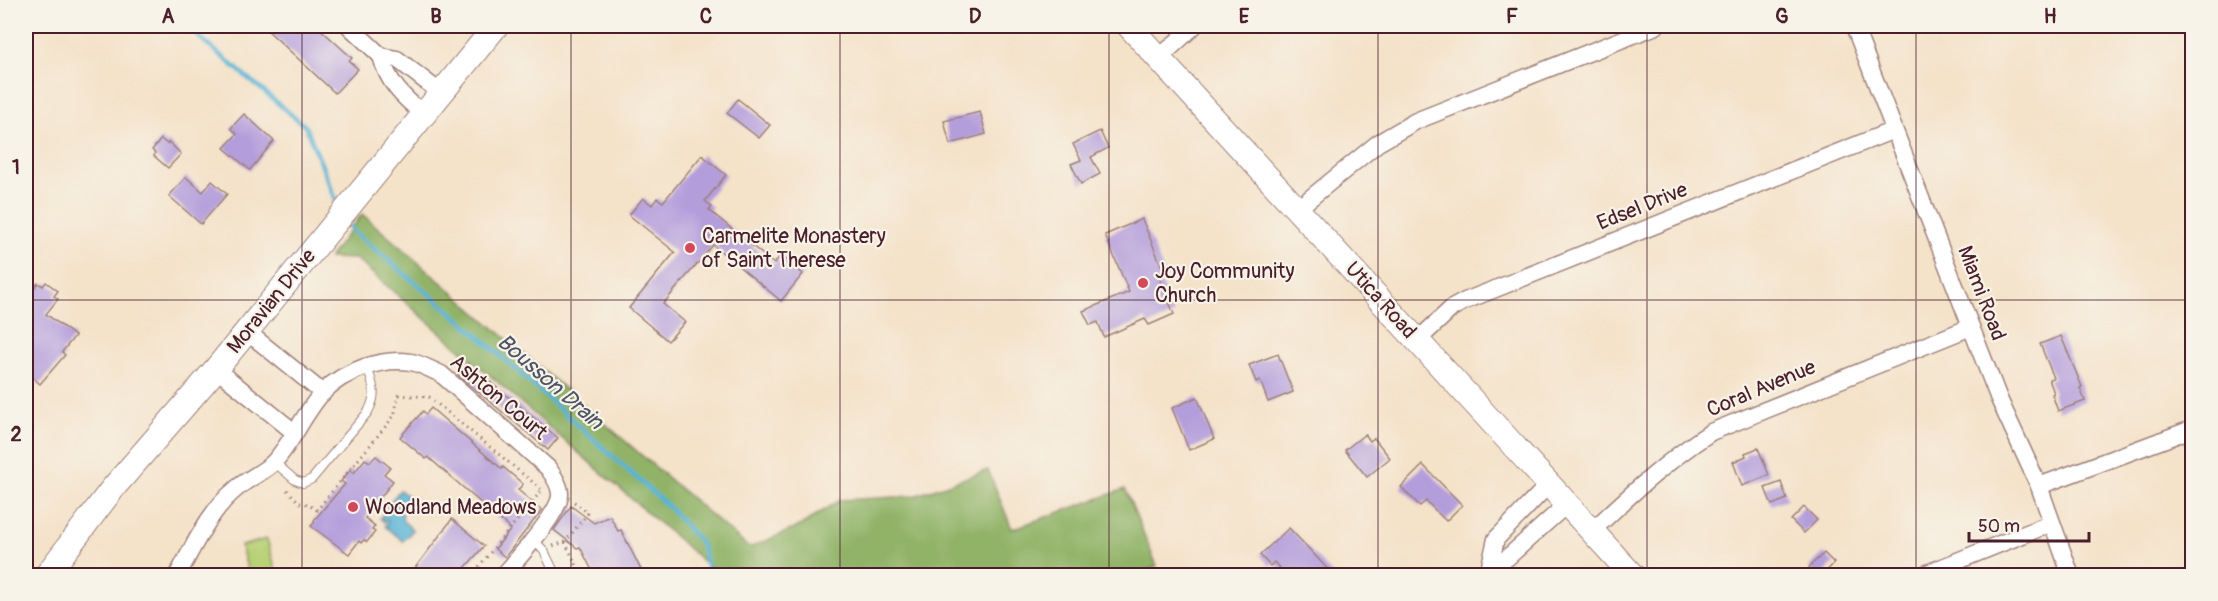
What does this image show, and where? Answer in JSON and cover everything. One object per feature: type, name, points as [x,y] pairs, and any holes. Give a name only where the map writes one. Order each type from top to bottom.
[{"type":"main road","name":"Moravian Drive","points":[[46,576],[113,488],[216,369],[496,26]]},
{"type":"main road","name":"Utica Road","points":[[1128,26],[1569,503],[1633,576]]},
{"type":"street","points":[[349,26],[381,56],[397,59],[441,93]]},
{"type":"street","points":[[1158,59],[1194,26]]},
{"type":"street","points":[[1297,209],[1378,143],[1416,121],[1656,26]]},
{"type":"street","name":"Miami Road","points":[[1854,26],[1999,399],[2038,486],[2071,576]]},
{"type":"street","points":[[381,56],[385,74],[403,97],[423,114]]},
{"type":"street","name":"Edsel Drive","points":[[1418,340],[1452,308],[1465,301],[1894,130]]},
{"type":"street","name":"Coral Avenue","points":[[1593,530],[1665,464],[1711,432],[1971,327]]},
{"type":"street","points":[[246,331],[323,393]]},
{"type":"street","name":"Ashton Court","points":[[274,462],[323,393],[334,382],[367,366],[388,362],[410,362],[441,374],[548,468],[558,486],[560,495],[558,503]]},
{"type":"street","points":[[216,369],[294,432]]},
{"type":"street","points":[[2038,486],[2193,429]]},
{"type":"street","points":[[177,576],[221,504],[236,489],[274,462]]},
{"type":"street","points":[[1485,573],[1496,539],[1550,483]]},
{"type":"street","points":[[503,576],[548,521],[558,503]]},
{"type":"street","points":[[1485,573],[1507,558],[1569,503]]},
{"type":"street","points":[[1920,576],[2052,523]]},
{"type":"lane","points":[[274,462],[295,480],[303,483],[312,479],[368,412],[374,399],[375,389],[367,366]]},
{"type":"lane","points":[[533,539],[544,551],[556,576]]},
{"type":"path","points":[[399,395],[429,397],[558,503],[574,501],[588,513],[565,542],[550,548]]},
{"type":"path","points":[[471,576],[542,490]]},
{"type":"path","points":[[565,542],[582,576]]},
{"type":"green space","points":[[362,214],[749,548],[798,527],[840,500],[914,496],[988,470],[1012,529],[1125,489],[1157,566],[1132,576],[719,575],[356,259],[329,258]]},
{"type":"green space","points":[[267,539],[277,575],[249,575],[241,546]]},
{"type":"water","points":[[400,490],[409,497],[400,508],[403,514],[402,520],[413,530],[403,541],[385,526],[388,521],[384,522],[380,518],[386,511],[388,513],[390,511],[386,507]]},
{"type":"building","points":[[263,26],[317,26],[352,58],[349,61],[358,69],[335,93]]},
{"type":"building","points":[[738,99],[770,125],[759,138],[727,113]]},
{"type":"building","points":[[980,112],[986,134],[950,144],[944,121]]},
{"type":"building","points":[[244,114],[274,141],[250,170],[224,148],[237,134],[231,128]]},
{"type":"building","points":[[1100,131],[1108,148],[1091,157],[1100,174],[1081,184],[1071,164],[1081,160],[1073,144]]},
{"type":"building","points":[[161,139],[167,144],[169,142],[181,154],[168,168],[154,156],[155,153],[152,150]]},
{"type":"building","name":"Carmelite Monastery of Saint Therese","points":[[702,155],[726,175],[705,201],[712,207],[709,210],[774,264],[781,255],[803,274],[781,301],[713,245],[663,304],[685,322],[668,341],[629,308],[675,252],[629,215],[643,198],[652,205],[657,198],[663,202]]},
{"type":"building","points":[[186,177],[203,192],[212,181],[227,194],[201,224],[169,196]]},
{"type":"building","name":"Joy Community Church","points":[[1142,219],[1164,272],[1158,275],[1174,314],[1149,325],[1145,319],[1104,337],[1098,322],[1090,325],[1083,311],[1129,292],[1105,235]]},
{"type":"building","points":[[46,282],[58,291],[54,296],[58,299],[46,314],[75,336],[62,352],[65,355],[40,384],[26,372],[26,298],[38,283],[43,286]]},
{"type":"building","points":[[2061,336],[2082,387],[2080,388],[2085,401],[2058,411],[2049,379],[2054,378],[2040,344]]},
{"type":"building","points":[[1278,354],[1293,392],[1268,402],[1260,380],[1256,382],[1249,365]]},
{"type":"building","points":[[467,363],[558,438],[548,450],[458,375]]},
{"type":"building","points":[[1197,397],[1214,439],[1189,450],[1172,408]]},
{"type":"building","points":[[431,408],[502,469],[503,467],[523,484],[518,490],[542,510],[505,557],[495,549],[511,529],[428,457],[426,459],[400,437],[423,411],[426,414]]},
{"type":"building","points":[[1365,434],[1370,441],[1374,438],[1390,458],[1367,477],[1345,450]]},
{"type":"building","points":[[1758,448],[1769,475],[1742,486],[1733,462],[1746,456],[1745,453]]},
{"type":"building","name":"Woodland Meadows","points":[[376,456],[390,467],[384,474],[393,481],[365,518],[375,526],[372,530],[375,532],[367,542],[359,541],[349,554],[311,526],[345,484],[341,481],[350,470],[354,473],[365,459],[370,462]]},
{"type":"building","points":[[1423,465],[1462,505],[1446,521],[1426,501],[1420,506],[1401,487]]},
{"type":"building","points":[[1781,482],[1787,499],[1772,505],[1765,488]]},
{"type":"building","points":[[571,506],[594,523],[610,516],[618,531],[621,530],[644,576],[595,576],[580,547],[577,548],[554,530]]},
{"type":"building","points":[[1804,507],[1817,520],[1804,533],[1791,520]]},
{"type":"building","points":[[452,519],[484,546],[458,576],[409,576]]},
{"type":"building","points":[[1289,528],[1334,576],[1287,576],[1274,562],[1270,566],[1260,555]]},
{"type":"building","points":[[1824,553],[1834,563],[1822,576],[1817,576],[1809,567]]},
{"type":"waterway","name":"Bousson Drain","points":[[186,26],[306,127],[336,200]]},
{"type":"waterway","name":"Bousson Drain","points":[[350,226],[353,231],[464,323],[668,506],[701,543],[709,573],[707,576]]},
{"type":"place","name":"Carmelite Monastery of Saint Therese","points":[[690,248]]},
{"type":"place","name":"Joy Community Church","points":[[1143,283]]},
{"type":"place","name":"Woodland Meadows","points":[[353,507]]}]
